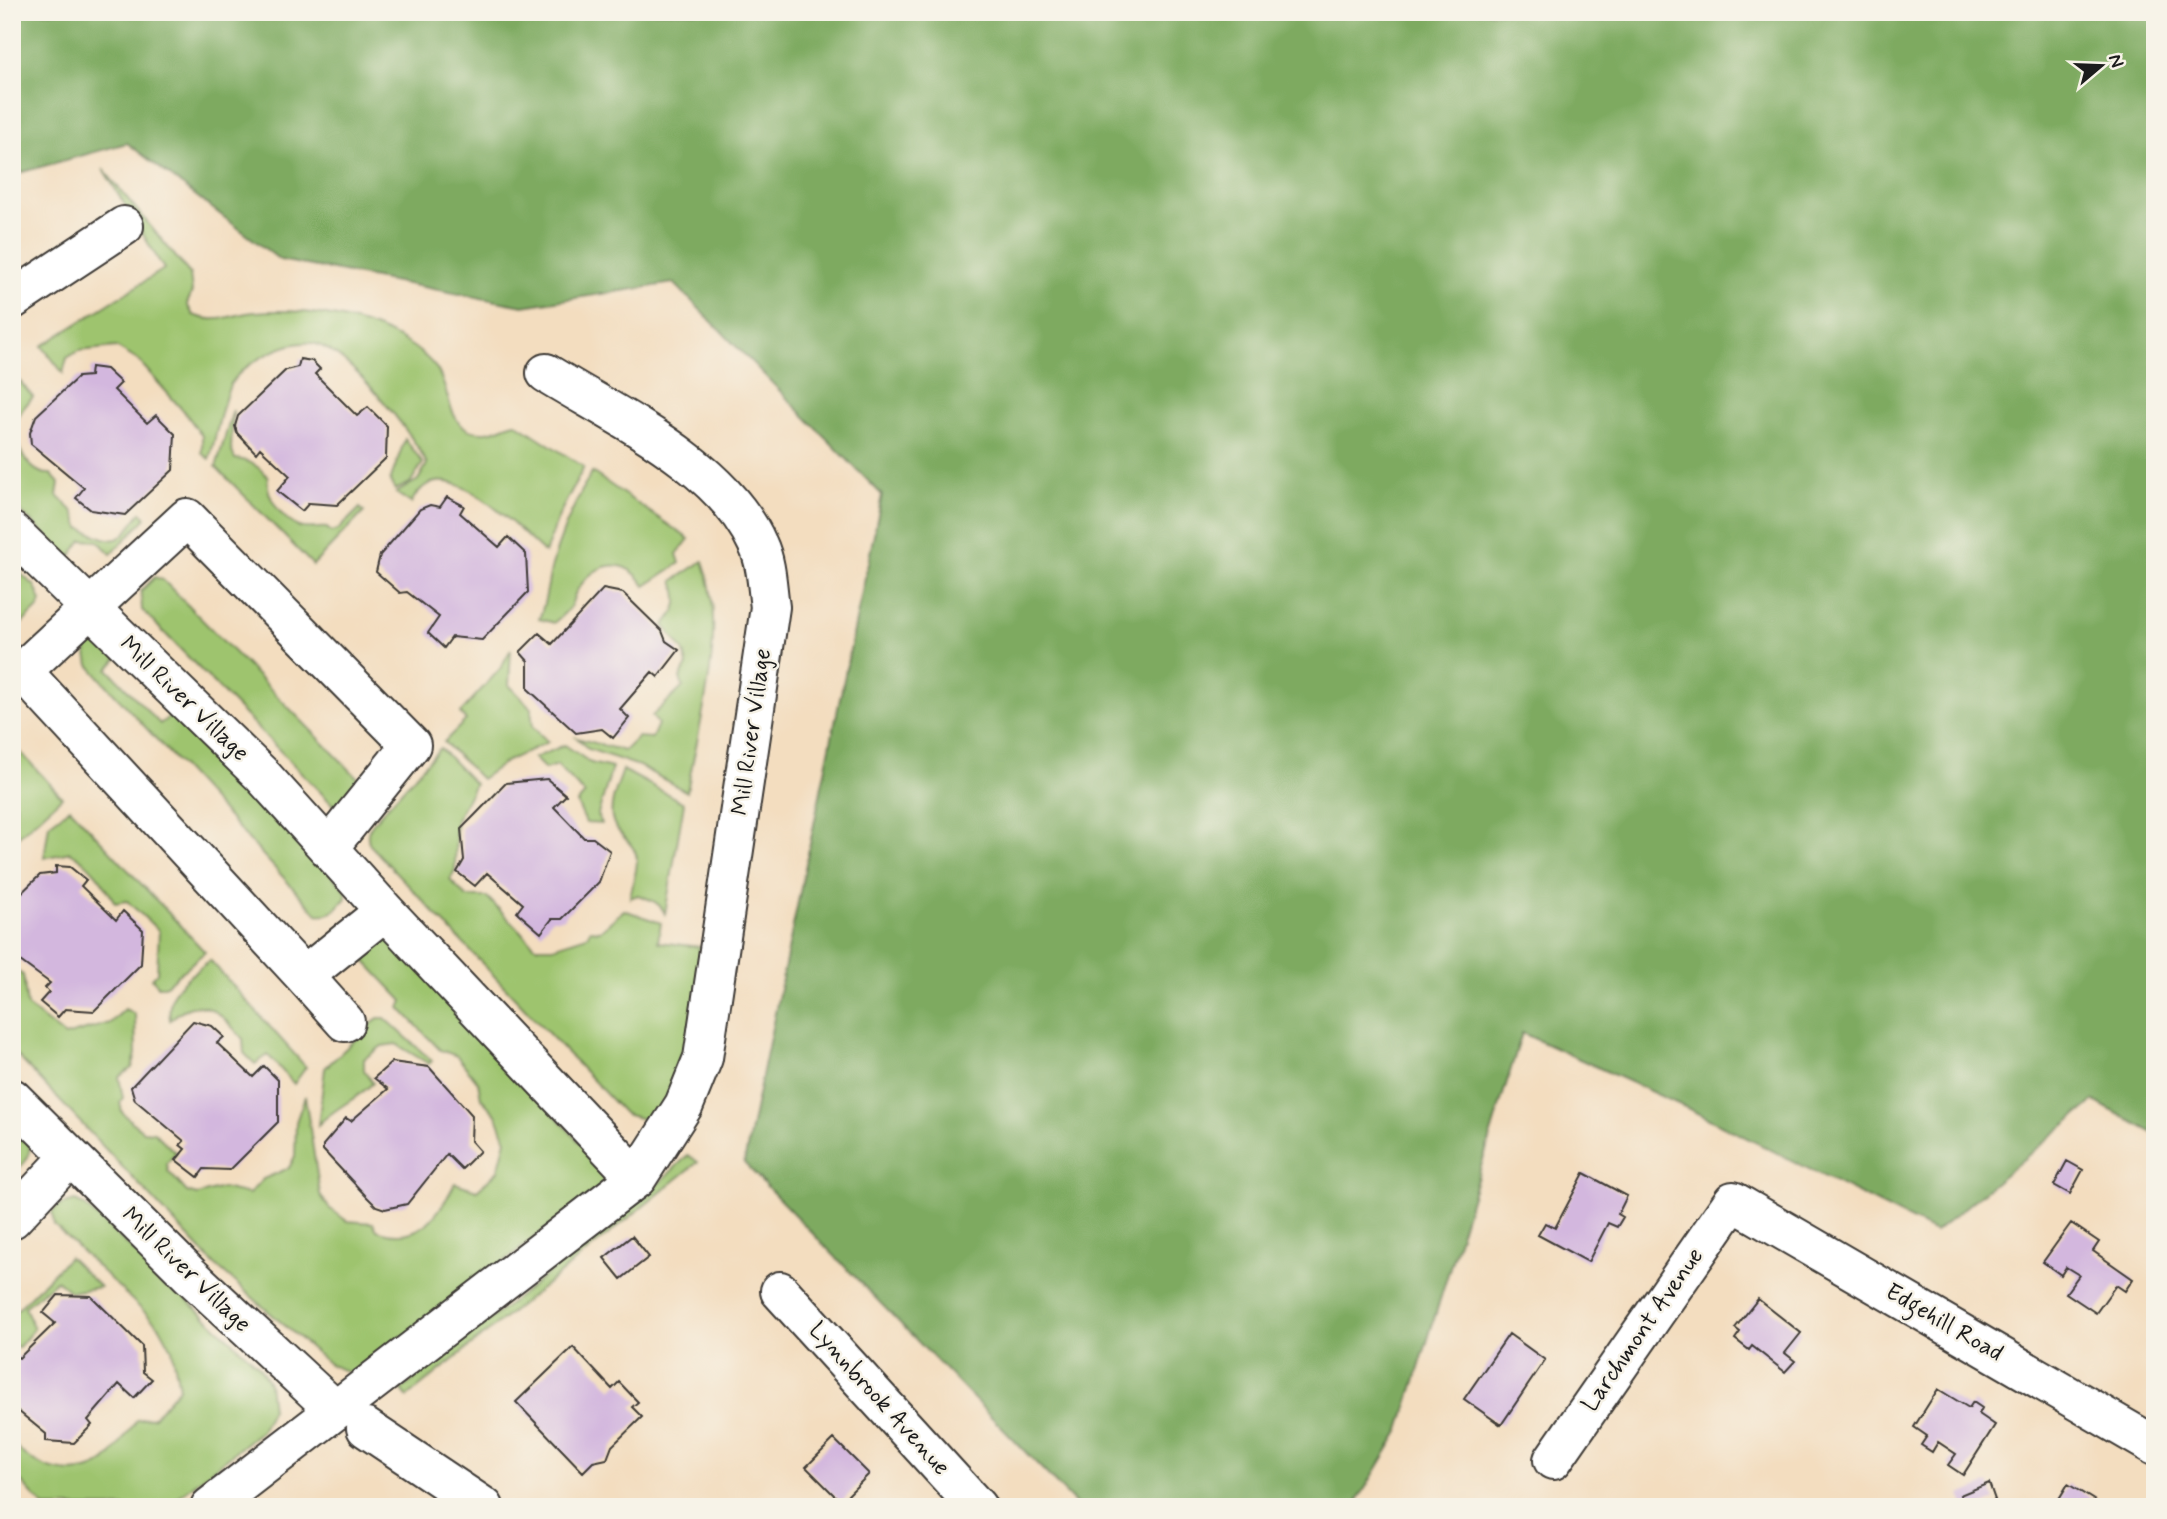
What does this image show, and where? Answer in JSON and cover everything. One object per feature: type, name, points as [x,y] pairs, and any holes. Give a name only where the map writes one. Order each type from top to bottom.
[{"type":"street","points":[[12,300],[124,226]]},
{"type":"street","name":"Mill River Village","points":[[210,1507],[350,1418],[637,1178],[684,1105],[703,1058],[709,1032],[770,607],[760,547],[728,498],[670,450],[546,373]]},
{"type":"street","points":[[329,847],[417,751],[183,513],[90,607],[17,666],[345,1022]]},
{"type":"street","name":"Mill River Village","points":[[12,532],[261,774],[385,911],[637,1178]]},
{"type":"street","points":[[304,976],[385,911]]},
{"type":"street","name":"Mill River Village","points":[[12,1098],[69,1158],[350,1418]]},
{"type":"street","points":[[12,1219],[69,1158]]},
{"type":"street","name":"Edgehill Road","points":[[1733,1200],[2155,1446]]},
{"type":"street","name":"Larchmont Avenue","points":[[1553,1460],[1733,1200]]},
{"type":"street","name":"Lynnbrook Avenue","points":[[780,1291],[977,1507]]},
{"type":"street","points":[[350,1418],[484,1507]]},
{"type":"green space","points":[[12,12],[2155,12],[2155,1134],[2094,1101],[1935,1232],[1687,1108],[1522,1033],[1400,1430],[1354,1507],[1079,1507],[744,1163],[882,495],[674,283],[523,306],[280,260],[127,143],[12,175]]},
{"type":"green space","points":[[103,169],[190,274],[192,292],[187,304],[193,315],[217,319],[255,312],[313,313],[372,327],[411,345],[432,364],[438,371],[452,412],[464,427],[485,432],[516,423],[584,467],[560,513],[545,553],[498,510],[459,485],[441,482],[424,487],[411,503],[396,493],[418,480],[427,464],[408,433],[379,396],[346,362],[316,344],[295,344],[282,348],[258,359],[238,374],[229,388],[209,459],[202,453],[202,436],[186,414],[139,361],[116,347],[79,351],[67,358],[63,373],[42,346],[164,269]]},
{"type":"green space","points":[[12,372],[33,397],[17,421],[15,433],[20,449],[36,470],[51,474],[59,483],[57,496],[74,512],[80,528],[116,539],[127,531],[141,512],[146,518],[111,554],[98,541],[82,540],[70,557],[12,504]]},
{"type":"green space","points":[[233,410],[231,449],[235,459],[253,464],[268,477],[272,499],[287,519],[299,527],[327,528],[331,532],[338,530],[360,508],[364,512],[313,565],[216,467]]},
{"type":"green space","points":[[405,439],[423,463],[410,483],[395,490],[390,481]]},
{"type":"green space","points":[[592,472],[689,539],[677,554],[680,563],[645,586],[628,569],[619,566],[601,568],[584,582],[570,607],[554,623],[539,619],[560,541]]},
{"type":"green space","points":[[703,561],[710,588],[713,646],[687,792],[639,766],[588,749],[577,738],[624,751],[638,737],[652,738],[658,724],[652,716],[683,687],[680,678],[687,665],[684,652],[664,625],[677,604],[673,581]]},
{"type":"green space","points":[[12,566],[35,586],[41,601],[39,607],[12,633]]},
{"type":"green space","points":[[155,577],[163,580],[362,782],[336,808],[142,610],[141,591]]},
{"type":"green space","points":[[92,635],[122,653],[108,669],[160,724],[176,711],[346,890],[346,898],[337,908],[327,914],[317,914],[102,680],[89,665],[85,643]]},
{"type":"green space","points":[[511,649],[509,685],[531,708],[533,727],[548,742],[507,761],[481,779],[444,742],[466,720],[460,713],[500,669]]},
{"type":"green space","points":[[12,743],[62,797],[12,842],[16,805],[12,800]]},
{"type":"green space","points":[[565,745],[591,763],[612,768],[598,814],[601,824],[586,823],[577,803],[585,794],[557,765],[545,769],[534,758]]},
{"type":"green space","points":[[440,748],[475,784],[456,820],[455,870],[450,880],[467,897],[487,897],[536,947],[553,947],[587,936],[590,930],[600,931],[624,910],[661,923],[658,942],[700,947],[702,1018],[659,1118],[650,1121],[625,1114],[370,845],[368,834],[374,822]]},
{"type":"green space","points":[[623,770],[684,803],[665,914],[650,900],[638,895],[630,898],[636,854],[614,824],[611,812]]},
{"type":"green space","points":[[70,808],[205,952],[165,986],[158,986],[152,978],[157,973],[159,931],[127,901],[115,903],[96,874],[70,852],[44,858],[49,824]]},
{"type":"green space","points":[[380,940],[396,940],[612,1178],[365,1369],[349,1373],[329,1364],[215,1265],[12,1050],[12,969],[23,975],[27,1006],[65,1036],[110,1023],[125,1009],[135,1014],[136,1054],[132,1068],[119,1077],[123,1098],[120,1102],[122,1112],[143,1131],[154,1132],[176,1153],[167,1163],[168,1171],[187,1192],[197,1195],[222,1188],[249,1194],[263,1179],[289,1168],[295,1156],[296,1122],[305,1096],[320,1194],[329,1208],[347,1221],[373,1223],[377,1230],[404,1234],[415,1231],[434,1217],[455,1183],[477,1190],[498,1171],[506,1140],[497,1116],[481,1098],[478,1082],[457,1056],[440,1050],[400,1008],[403,1001],[365,961],[364,952]]},
{"type":"green space","points":[[210,960],[306,1067],[294,1084],[268,1055],[255,1064],[244,1053],[243,1039],[227,1021],[210,1009],[192,1007],[181,1011],[170,1020],[171,1000],[175,992],[186,979]]},
{"type":"green space","points":[[378,1018],[385,1018],[432,1061],[429,1064],[396,1044],[382,1046],[364,1059],[364,1070],[373,1083],[318,1125],[325,1068]]},
{"type":"green space","points":[[12,1108],[26,1133],[29,1151],[27,1159],[12,1171]]},
{"type":"green space","points":[[688,1155],[698,1162],[407,1397],[401,1390],[648,1194]]},
{"type":"green space","points":[[75,1201],[84,1205],[259,1366],[269,1383],[272,1409],[261,1431],[166,1507],[44,1507],[12,1472],[12,1442],[32,1460],[59,1470],[73,1472],[99,1465],[114,1452],[137,1420],[154,1417],[179,1388],[172,1349],[160,1327],[54,1225],[52,1212],[58,1206]]},
{"type":"green space","points":[[69,1257],[100,1287],[70,1292],[57,1280],[25,1307],[34,1329],[18,1348],[12,1342],[12,1315]]},
{"type":"building","points":[[300,359],[312,361],[320,369],[315,374],[357,416],[368,407],[387,426],[386,458],[337,505],[309,503],[302,511],[277,491],[290,476],[260,448],[256,453],[237,433],[235,426],[238,416],[286,370],[298,367]]},
{"type":"building","points":[[91,367],[106,369],[121,383],[114,390],[147,423],[156,415],[175,434],[173,470],[125,515],[91,510],[76,498],[84,488],[31,444],[30,433],[36,416],[78,377],[90,376]]},
{"type":"building","points":[[447,497],[464,506],[460,513],[499,547],[508,537],[526,554],[528,592],[482,640],[452,637],[444,648],[428,633],[439,617],[407,592],[400,593],[376,572],[380,555],[420,509],[430,505],[440,507]]},
{"type":"building","points":[[603,589],[623,593],[662,631],[666,641],[679,650],[658,677],[652,672],[620,709],[629,718],[613,738],[602,729],[576,733],[528,689],[528,661],[520,652],[539,633],[552,644]]},
{"type":"building","points":[[547,779],[566,795],[554,807],[584,838],[593,838],[610,851],[599,882],[562,919],[552,919],[541,933],[517,912],[523,904],[487,873],[475,886],[457,872],[464,860],[461,829],[506,783]]},
{"type":"building","points":[[56,866],[70,867],[86,880],[81,886],[116,920],[123,911],[143,930],[141,964],[94,1011],[65,1009],[58,1017],[40,1002],[49,992],[45,988],[50,983],[12,955],[12,902],[40,875],[56,873]]},
{"type":"building","points":[[193,1021],[212,1026],[224,1037],[217,1043],[253,1077],[264,1066],[278,1080],[278,1122],[230,1170],[204,1169],[198,1177],[176,1160],[185,1149],[180,1145],[184,1141],[135,1100],[131,1087]]},
{"type":"building","points":[[392,1062],[429,1067],[472,1115],[471,1141],[480,1151],[462,1169],[447,1154],[407,1204],[385,1209],[376,1206],[365,1195],[323,1150],[323,1145],[346,1118],[351,1121],[388,1089],[374,1078]]},
{"type":"building","points":[[2067,1161],[2083,1170],[2070,1194],[2054,1185]]},
{"type":"building","points":[[1584,1173],[1627,1196],[1618,1214],[1623,1217],[1617,1227],[1608,1223],[1588,1262],[1538,1235],[1545,1223],[1555,1228]]},
{"type":"building","points":[[2071,1223],[2099,1242],[2093,1251],[2133,1279],[2125,1291],[2116,1285],[2096,1313],[2066,1293],[2079,1275],[2066,1267],[2061,1275],[2043,1262]]},
{"type":"building","points":[[632,1236],[649,1257],[621,1279],[604,1258]]},
{"type":"building","points":[[58,1295],[91,1296],[142,1346],[143,1372],[152,1379],[134,1398],[119,1384],[88,1420],[92,1425],[74,1443],[46,1441],[46,1434],[12,1406],[12,1353],[19,1358],[55,1323],[43,1313]]},
{"type":"building","points":[[1758,1299],[1801,1333],[1785,1353],[1795,1361],[1785,1372],[1752,1346],[1749,1350],[1735,1339],[1740,1332],[1735,1328]]},
{"type":"building","points":[[1509,1334],[1545,1360],[1501,1425],[1464,1399]]},
{"type":"building","points":[[573,1347],[612,1389],[619,1382],[638,1402],[632,1407],[642,1417],[612,1446],[607,1459],[593,1462],[583,1472],[516,1402]]},
{"type":"building","points":[[1938,1389],[1969,1408],[1973,1402],[1982,1408],[1979,1414],[1995,1425],[1963,1475],[1948,1465],[1956,1454],[1938,1442],[1932,1452],[1921,1445],[1927,1436],[1914,1427]]},
{"type":"building","points":[[834,1439],[869,1474],[841,1502],[806,1467]]},
{"type":"building","points":[[1989,1483],[1995,1500],[1979,1507],[1965,1507],[1960,1495]]},
{"type":"building","points":[[2068,1484],[2105,1507],[2054,1507]]}]
